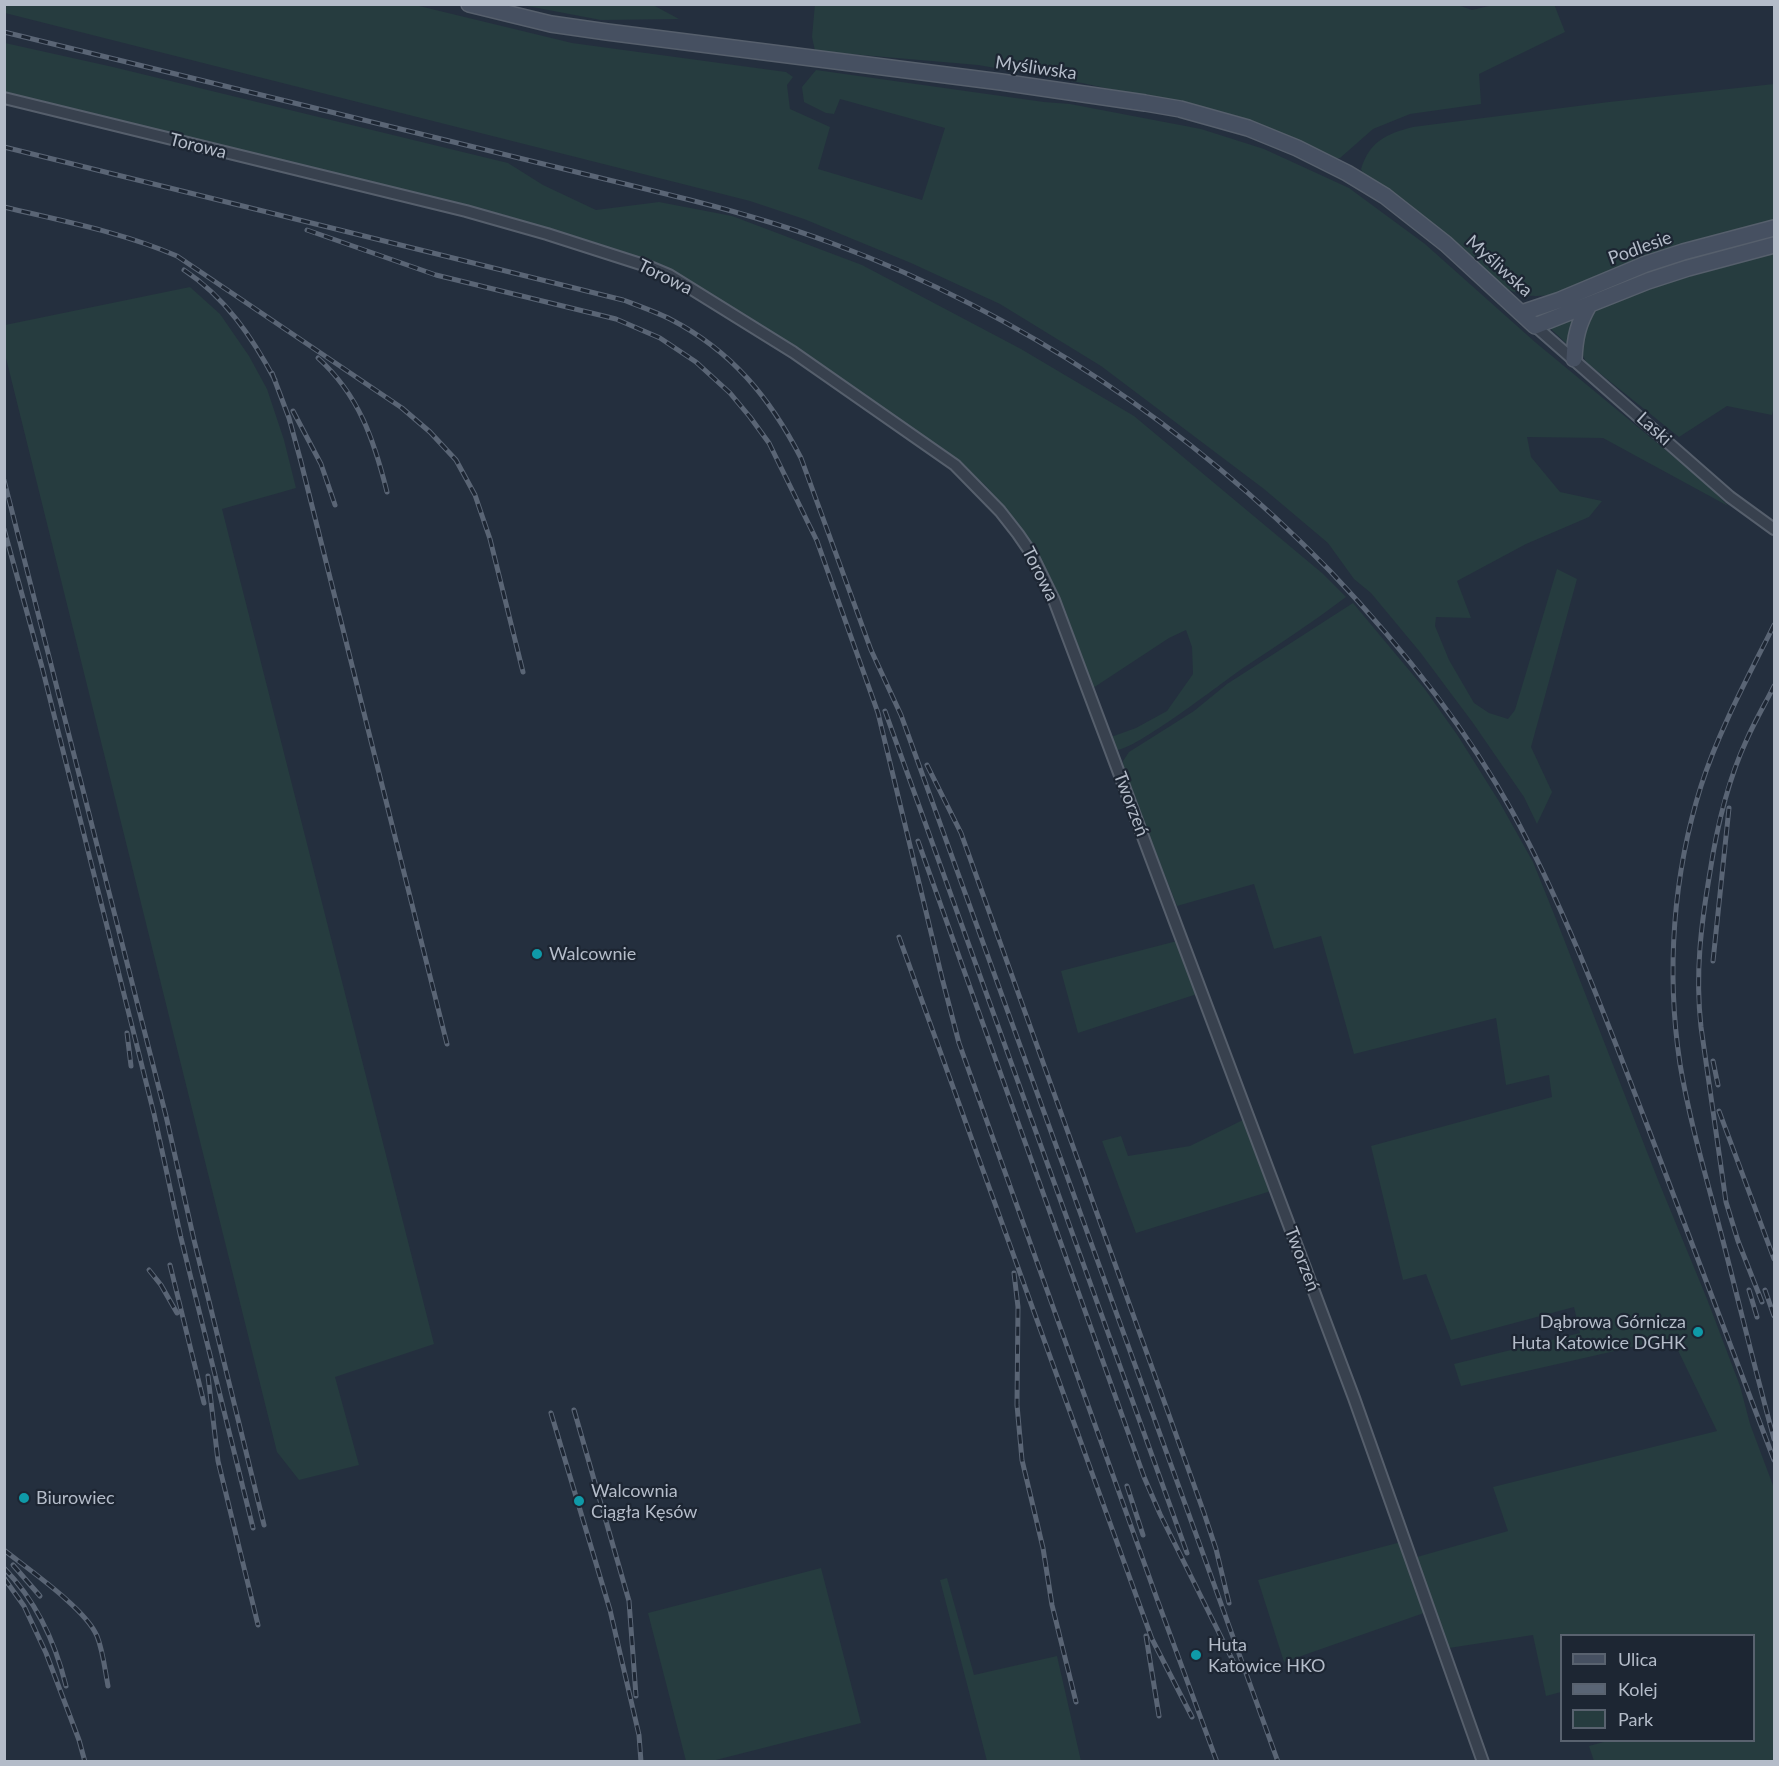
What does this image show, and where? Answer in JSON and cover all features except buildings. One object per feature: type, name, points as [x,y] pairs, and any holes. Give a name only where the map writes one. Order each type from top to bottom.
[{"type":"street","name":"Myśliwska","points":[[469,4],[551,24],[1001,82],[1180,109],[1239,125],[1297,148],[1347,173],[1384,196],[1446,244],[1535,326]]},
{"type":"street","name":"Torowa","points":[[4,98],[466,211],[559,238],[669,275],[793,352],[930,446],[955,465],[1000,511],[1031,553],[1054,600],[1114,759]]},
{"type":"street","name":"Podlesie","points":[[1535,326],[1563,307],[1646,264],[1774,228]]},
{"type":"street","name":"Podlesie","points":[[1521,313],[1589,305],[1648,281],[1688,268],[1774,246]]},
{"type":"street","points":[[1574,359],[1575,336],[1589,305]]},
{"type":"street","name":"Laski","points":[[1535,326],[1730,497],[1774,529]]},
{"type":"street","name":"Tworzeń","points":[[1114,759],[1354,1398],[1483,1761]]},
{"type":"green space","points":[[815,4],[1455,4],[1472,10],[1493,5],[1554,4],[1565,32],[1479,74],[1481,104],[1410,114],[1373,129],[1340,158],[1332,159],[1211,111],[1082,83],[978,65],[815,51],[812,37]]},
{"type":"green space","points":[[4,5],[415,5],[572,43],[786,72],[793,77],[787,85],[790,109],[830,127],[818,169],[922,200],[945,128],[840,99],[834,114],[826,113],[804,102],[802,87],[816,70],[1070,104],[1201,129],[1264,149],[1349,188],[1425,244],[1535,342],[1708,485],[1728,506],[1603,438],[1527,437],[1531,457],[1560,492],[1602,501],[1589,517],[1526,544],[1457,581],[1471,618],[1436,617],[1435,626],[1449,660],[1474,703],[1489,713],[1508,719],[1515,710],[1557,569],[1577,579],[1531,747],[1552,792],[1537,824],[1524,797],[1473,723],[1420,652],[1371,593],[1354,579],[1328,543],[1264,489],[1101,366],[1000,304],[911,263],[804,219],[750,201],[5,13]]},
{"type":"green space","points":[[522,5],[653,5],[679,19],[601,20]]},
{"type":"green space","points":[[5,43],[508,163],[543,185],[596,210],[659,202],[732,216],[862,265],[1021,349],[1134,416],[1322,573],[1346,597],[1141,740],[1116,750],[1111,737],[1136,728],[1167,711],[1193,674],[1192,647],[1186,630],[1169,638],[1093,688],[1064,607],[1048,574],[1018,524],[985,485],[933,443],[739,311],[683,277],[646,259],[504,215],[5,92]]},
{"type":"green space","points":[[1774,84],[1774,222],[1552,295],[1519,294],[1490,278],[1364,176],[1361,169],[1369,152],[1380,140],[1413,127]]},
{"type":"green space","points":[[1774,253],[1774,407],[1772,415],[1727,406],[1679,437],[1587,363],[1583,356],[1582,336],[1593,310],[1635,292]]},
{"type":"green space","points":[[190,287],[220,314],[249,356],[267,389],[284,440],[296,488],[222,509],[434,1344],[335,1377],[359,1465],[299,1480],[277,1452],[5,354],[5,325]]},
{"type":"green space","points":[[1571,320],[1575,322],[1570,347],[1550,328]]},
{"type":"green space","points":[[1353,603],[1424,688],[1458,736],[1500,803],[1533,862],[1707,1299],[1740,1386],[1750,1424],[1774,1488],[1774,1761],[1594,1761],[1589,1746],[1604,1742],[1755,1742],[1755,1634],[1560,1634],[1560,1692],[1546,1696],[1533,1635],[1449,1648],[1417,1557],[1508,1531],[1493,1487],[1717,1431],[1672,1338],[1461,1386],[1454,1364],[1580,1333],[1574,1307],[1451,1340],[1426,1274],[1403,1280],[1371,1146],[1552,1097],[1549,1075],[1506,1085],[1496,1018],[1354,1054],[1321,936],[1274,949],[1254,884],[1177,906],[1124,772],[1123,761],[1129,752],[1194,711],[1227,684]]},
{"type":"green space","points":[[1177,941],[1197,994],[1078,1033],[1061,971]]},
{"type":"green space","points":[[1245,1119],[1271,1191],[1136,1233],[1102,1141],[1121,1136],[1128,1156],[1190,1146]]},
{"type":"green space","points":[[1401,1542],[1424,1613],[1284,1662],[1258,1580]]},
{"type":"green space","points":[[821,1568],[861,1723],[712,1761],[686,1761],[648,1613]]},
{"type":"green space","points":[[947,1578],[974,1675],[1057,1656],[1081,1761],[987,1761],[940,1580]]},
{"type":"railway","points":[[4,32],[684,198],[813,236],[904,272],[971,304],[1037,340],[1100,380],[1161,423],[1220,469],[1276,518],[1330,571],[1406,657],[1474,748],[1513,813],[1551,889],[1601,1006],[1774,1460]]},
{"type":"railway","points":[[4,147],[623,300],[665,316],[692,332],[731,361],[762,396],[801,458],[871,650],[901,715],[1278,1762]]},
{"type":"railway","points":[[4,207],[113,234],[177,256],[402,408],[430,432],[456,460],[475,495],[490,539],[523,672]]},
{"type":"railway","points":[[307,230],[436,275],[616,319],[660,338],[696,362],[730,393],[769,443],[817,541],[878,713],[959,1043],[1217,1762]]},
{"type":"railway","points":[[184,270],[225,305],[247,333],[275,380]]},
{"type":"railway","points":[[318,358],[344,387],[363,419],[387,492]]},
{"type":"railway","points":[[272,373],[289,418],[301,462],[447,1044]]},
{"type":"railway","points":[[293,411],[321,464],[335,505]]},
{"type":"railway","points":[[4,480],[166,1116],[264,1525]]},
{"type":"railway","points":[[4,529],[42,667],[154,1114],[181,1238],[253,1528]]},
{"type":"railway","points":[[1774,625],[1725,724],[1701,786],[1691,820],[1678,889],[1673,959],[1676,1029],[1684,1086],[1774,1439]]},
{"type":"railway","points":[[1762,1302],[1738,1241],[1726,1202],[1701,1027],[1699,968],[1707,892],[1724,804],[1740,755],[1774,686]]},
{"type":"railway","points":[[885,711],[1187,1553]]},
{"type":"railway","points":[[927,765],[961,833],[1204,1513],[1216,1549],[1229,1603]]},
{"type":"railway","points":[[1713,961],[1729,808]]},
{"type":"railway","points":[[918,841],[1144,1477],[1237,1669]]},
{"type":"railway","points":[[899,937],[1152,1639],[1192,1717]]},
{"type":"railway","points":[[127,1033],[131,1066]]},
{"type":"railway","points":[[1713,1061],[1718,1085]]},
{"type":"railway","points":[[1719,1111],[1774,1259]]},
{"type":"railway","points":[[170,1265],[204,1403]]},
{"type":"railway","points":[[149,1270],[161,1285],[177,1313]]},
{"type":"railway","points":[[1014,1273],[1018,1307],[1017,1405],[1022,1460],[1043,1548],[1052,1605],[1076,1702]]},
{"type":"railway","points":[[1749,1290],[1757,1317]]},
{"type":"railway","points":[[1765,1290],[1774,1316]]},
{"type":"railway","points":[[208,1376],[218,1461],[258,1625]]},
{"type":"railway","points":[[574,1410],[629,1601],[636,1696]]},
{"type":"railway","points":[[551,1413],[610,1610],[639,1735],[641,1762]]},
{"type":"railway","points":[[1127,1486],[1143,1535]]},
{"type":"railway","points":[[4,1550],[69,1602],[91,1625],[101,1648],[108,1686]]},
{"type":"railway","points":[[13,1565],[40,1596]]},
{"type":"railway","points":[[4,1568],[26,1594],[43,1622],[66,1686]]},
{"type":"railway","points":[[4,1578],[24,1606],[46,1653],[85,1762]]},
{"type":"railway","points":[[1146,1636],[1159,1716]]},
{"type":"place","name":"Walcownie","points":[[537,954]]},
{"type":"place","name":"Dąbrowa Górnicza Huta Katowice DGHK","points":[[1698,1332]]},
{"type":"place","name":"Biurowiec","points":[[24,1498]]},
{"type":"place","name":"Walcownia Ciągła Kęsów","points":[[579,1501]]},
{"type":"place","name":"Huta Katowice HKO","points":[[1196,1655]]}]
